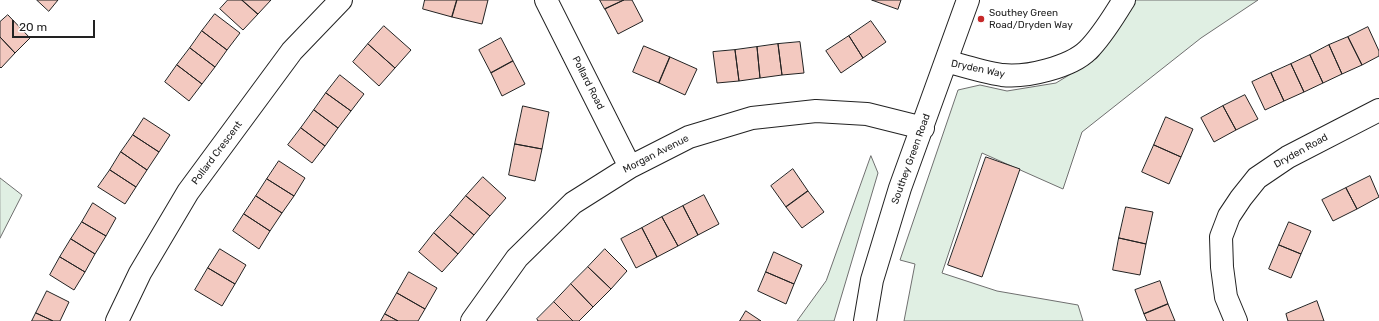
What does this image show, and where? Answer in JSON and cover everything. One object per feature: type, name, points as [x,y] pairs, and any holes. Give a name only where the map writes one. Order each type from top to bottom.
[{"type":"street","name":"Pollard Crescent","points":[[118,321],[140,273],[188,192],[292,51],[341,0]]},
{"type":"street","name":"Pollard Road","points":[[546,0],[630,167]]},
{"type":"street","name":"Southey Green Road","points":[[865,321],[872,280],[900,188],[923,128],[968,0]]},
{"type":"street","name":"Dryden Way","points":[[946,61],[1002,75],[1022,76],[1040,73],[1064,64],[1087,51],[1105,30],[1124,0]]},
{"type":"street","name":"Dryden Road","points":[[1236,321],[1226,297],[1222,267],[1221,236],[1229,216],[1241,198],[1257,178],[1288,156],[1379,110]]},
{"type":"street","name":"Morgan Avenue","points":[[472,321],[517,258],[573,203],[630,167],[689,136],[752,118],[816,111],[867,114],[923,128]]},
{"type":"green space","points":[[1136,0],[1258,0],[1201,38],[1082,132],[1063,189],[982,153],[942,273],[997,291],[1078,305],[1083,321],[904,321],[915,264],[900,260],[958,90],[980,85],[1007,91],[1056,83],[1097,58]]},
{"type":"green space","points":[[871,156],[878,173],[834,321],[797,321],[826,281]]},
{"type":"green space","points":[[0,178],[22,195],[0,238]]},
{"type":"building","points":[[37,0],[58,0],[49,11]]},
{"type":"building","points":[[228,0],[242,0],[258,14],[243,30],[220,9]]},
{"type":"building","points":[[242,0],[271,0],[258,14]]},
{"type":"building","points":[[425,0],[457,0],[452,17],[423,9]]},
{"type":"building","points":[[457,0],[488,0],[482,24],[452,17]]},
{"type":"building","points":[[600,0],[624,0],[605,9]]},
{"type":"building","points":[[624,0],[632,0],[643,21],[618,34],[605,9]]},
{"type":"building","points":[[872,0],[901,0],[898,9]]},
{"type":"building","points":[[215,14],[240,33],[227,50],[202,31]]},
{"type":"building","points":[[8,15],[30,38],[15,53],[0,37],[0,22]]},
{"type":"building","points":[[871,21],[886,42],[863,58],[849,36]]},
{"type":"building","points":[[384,26],[411,50],[395,68],[368,44]]},
{"type":"building","points":[[1368,27],[1379,51],[1379,56],[1362,65],[1348,37]]},
{"type":"building","points":[[202,31],[227,50],[215,67],[190,48]]},
{"type":"building","points":[[849,36],[863,58],[841,73],[826,51]]},
{"type":"building","points":[[0,37],[15,53],[1,68],[0,67]]},
{"type":"building","points":[[1348,37],[1362,65],[1342,74],[1329,45]]},
{"type":"building","points":[[501,38],[513,61],[491,73],[479,50]]},
{"type":"building","points":[[800,42],[804,73],[782,75],[778,44]]},
{"type":"building","points":[[368,44],[395,68],[379,86],[353,62]]},
{"type":"building","points":[[778,44],[782,75],[760,78],[757,47]]},
{"type":"building","points":[[1329,45],[1342,74],[1323,83],[1310,55]]},
{"type":"building","points":[[644,46],[670,57],[659,83],[633,72]]},
{"type":"building","points":[[757,47],[760,78],[739,81],[735,50]]},
{"type":"building","points":[[190,48],[215,67],[202,84],[177,65]]},
{"type":"building","points":[[735,50],[739,81],[717,83],[713,52]]},
{"type":"building","points":[[1310,55],[1323,83],[1304,92],[1291,64]]},
{"type":"building","points":[[670,57],[697,69],[685,95],[659,83]]},
{"type":"building","points":[[513,61],[525,84],[502,96],[491,73]]},
{"type":"building","points":[[1291,64],[1304,92],[1284,101],[1271,73]]},
{"type":"building","points":[[177,65],[202,84],[189,101],[165,82]]},
{"type":"building","points":[[1271,73],[1284,101],[1265,110],[1252,82]]},
{"type":"building","points":[[340,75],[364,94],[351,111],[326,93]]},
{"type":"building","points":[[326,93],[351,111],[338,128],[314,110]]},
{"type":"building","points":[[1245,95],[1258,119],[1236,130],[1223,106]]},
{"type":"building","points":[[523,106],[549,112],[542,149],[515,144]]},
{"type":"building","points":[[1223,106],[1236,130],[1214,142],[1201,118]]},
{"type":"building","points":[[314,110],[338,128],[325,146],[301,128]]},
{"type":"building","points":[[1166,117],[1193,129],[1181,157],[1154,145]]},
{"type":"building","points":[[144,118],[170,135],[159,152],[133,135]]},
{"type":"building","points":[[301,128],[325,146],[312,163],[288,145]]},
{"type":"building","points":[[133,135],[159,152],[147,170],[121,152]]},
{"type":"building","points":[[515,144],[542,149],[535,181],[509,175]]},
{"type":"building","points":[[1154,145],[1181,157],[1169,184],[1142,172]]},
{"type":"building","points":[[121,152],[147,170],[136,187],[110,170]]},
{"type":"building","points":[[986,157],[1020,169],[982,277],[948,265]]},
{"type":"building","points":[[279,161],[305,178],[294,196],[267,179]]},
{"type":"building","points":[[793,169],[808,191],[786,207],[771,186]]},
{"type":"building","points":[[110,170],[136,187],[125,204],[98,187]]},
{"type":"building","points":[[1370,176],[1379,197],[1357,209],[1346,188]]},
{"type":"building","points":[[483,177],[506,198],[490,216],[466,196]]},
{"type":"building","points":[[267,179],[294,196],[282,213],[256,196]]},
{"type":"building","points":[[1346,188],[1357,209],[1333,221],[1322,200]]},
{"type":"building","points":[[808,191],[824,212],[802,228],[786,207]]},
{"type":"building","points":[[704,195],[719,224],[698,235],[683,206]]},
{"type":"building","points":[[256,196],[282,213],[270,231],[244,214]]},
{"type":"building","points":[[466,196],[490,216],[474,235],[450,215]]},
{"type":"building","points":[[93,203],[116,218],[106,236],[82,222]]},
{"type":"building","points":[[683,206],[698,235],[678,246],[662,217]]},
{"type":"building","points":[[1126,207],[1153,212],[1146,244],[1119,238]]},
{"type":"building","points":[[244,214],[270,231],[259,249],[233,231]]},
{"type":"building","points":[[450,215],[474,235],[458,254],[434,233]]},
{"type":"building","points":[[662,217],[678,246],[657,257],[642,228]]},
{"type":"building","points":[[82,222],[106,236],[95,254],[71,239]]},
{"type":"building","points":[[1289,222],[1311,231],[1301,254],[1279,245]]},
{"type":"building","points":[[642,228],[657,257],[636,268],[621,239]]},
{"type":"building","points":[[434,233],[458,254],[442,272],[419,252]]},
{"type":"building","points":[[1119,238],[1146,244],[1140,275],[1113,270]]},
{"type":"building","points":[[71,239],[95,254],[85,272],[60,257]]},
{"type":"building","points":[[1279,245],[1301,254],[1291,278],[1269,269]]},
{"type":"building","points":[[220,249],[246,265],[235,284],[208,268]]},
{"type":"building","points":[[605,249],[627,271],[611,289],[588,267]]},
{"type":"building","points":[[774,252],[802,265],[794,284],[766,272]]},
{"type":"building","points":[[60,257],[85,272],[74,290],[50,275]]},
{"type":"building","points":[[588,267],[611,289],[593,307],[571,284]]},
{"type":"building","points":[[208,268],[235,284],[222,306],[195,290]]},
{"type":"building","points":[[409,272],[437,288],[425,309],[397,293]]},
{"type":"building","points":[[766,272],[794,284],[786,304],[758,291]]},
{"type":"building","points":[[1160,281],[1168,304],[1144,314],[1135,290]]},
{"type":"building","points":[[571,284],[593,307],[579,321],[573,321],[554,302]]},
{"type":"building","points":[[47,291],[69,302],[60,321],[53,321],[36,313]]},
{"type":"building","points":[[397,293],[425,309],[418,321],[398,321],[385,314]]},
{"type":"building","points":[[1317,301],[1324,321],[1288,321],[1286,314]]},
{"type":"building","points":[[554,302],[573,321],[538,321],[537,319]]},
{"type":"building","points":[[1168,304],[1175,321],[1147,321],[1144,314]]},
{"type":"building","points":[[746,311],[761,321],[740,321]]},
{"type":"building","points":[[36,313],[53,321],[32,321]]},
{"type":"building","points":[[385,314],[398,321],[381,321]]},
{"type":"place","name":"Southey Green Road/Dryden Way","points":[[981,19]]}]
